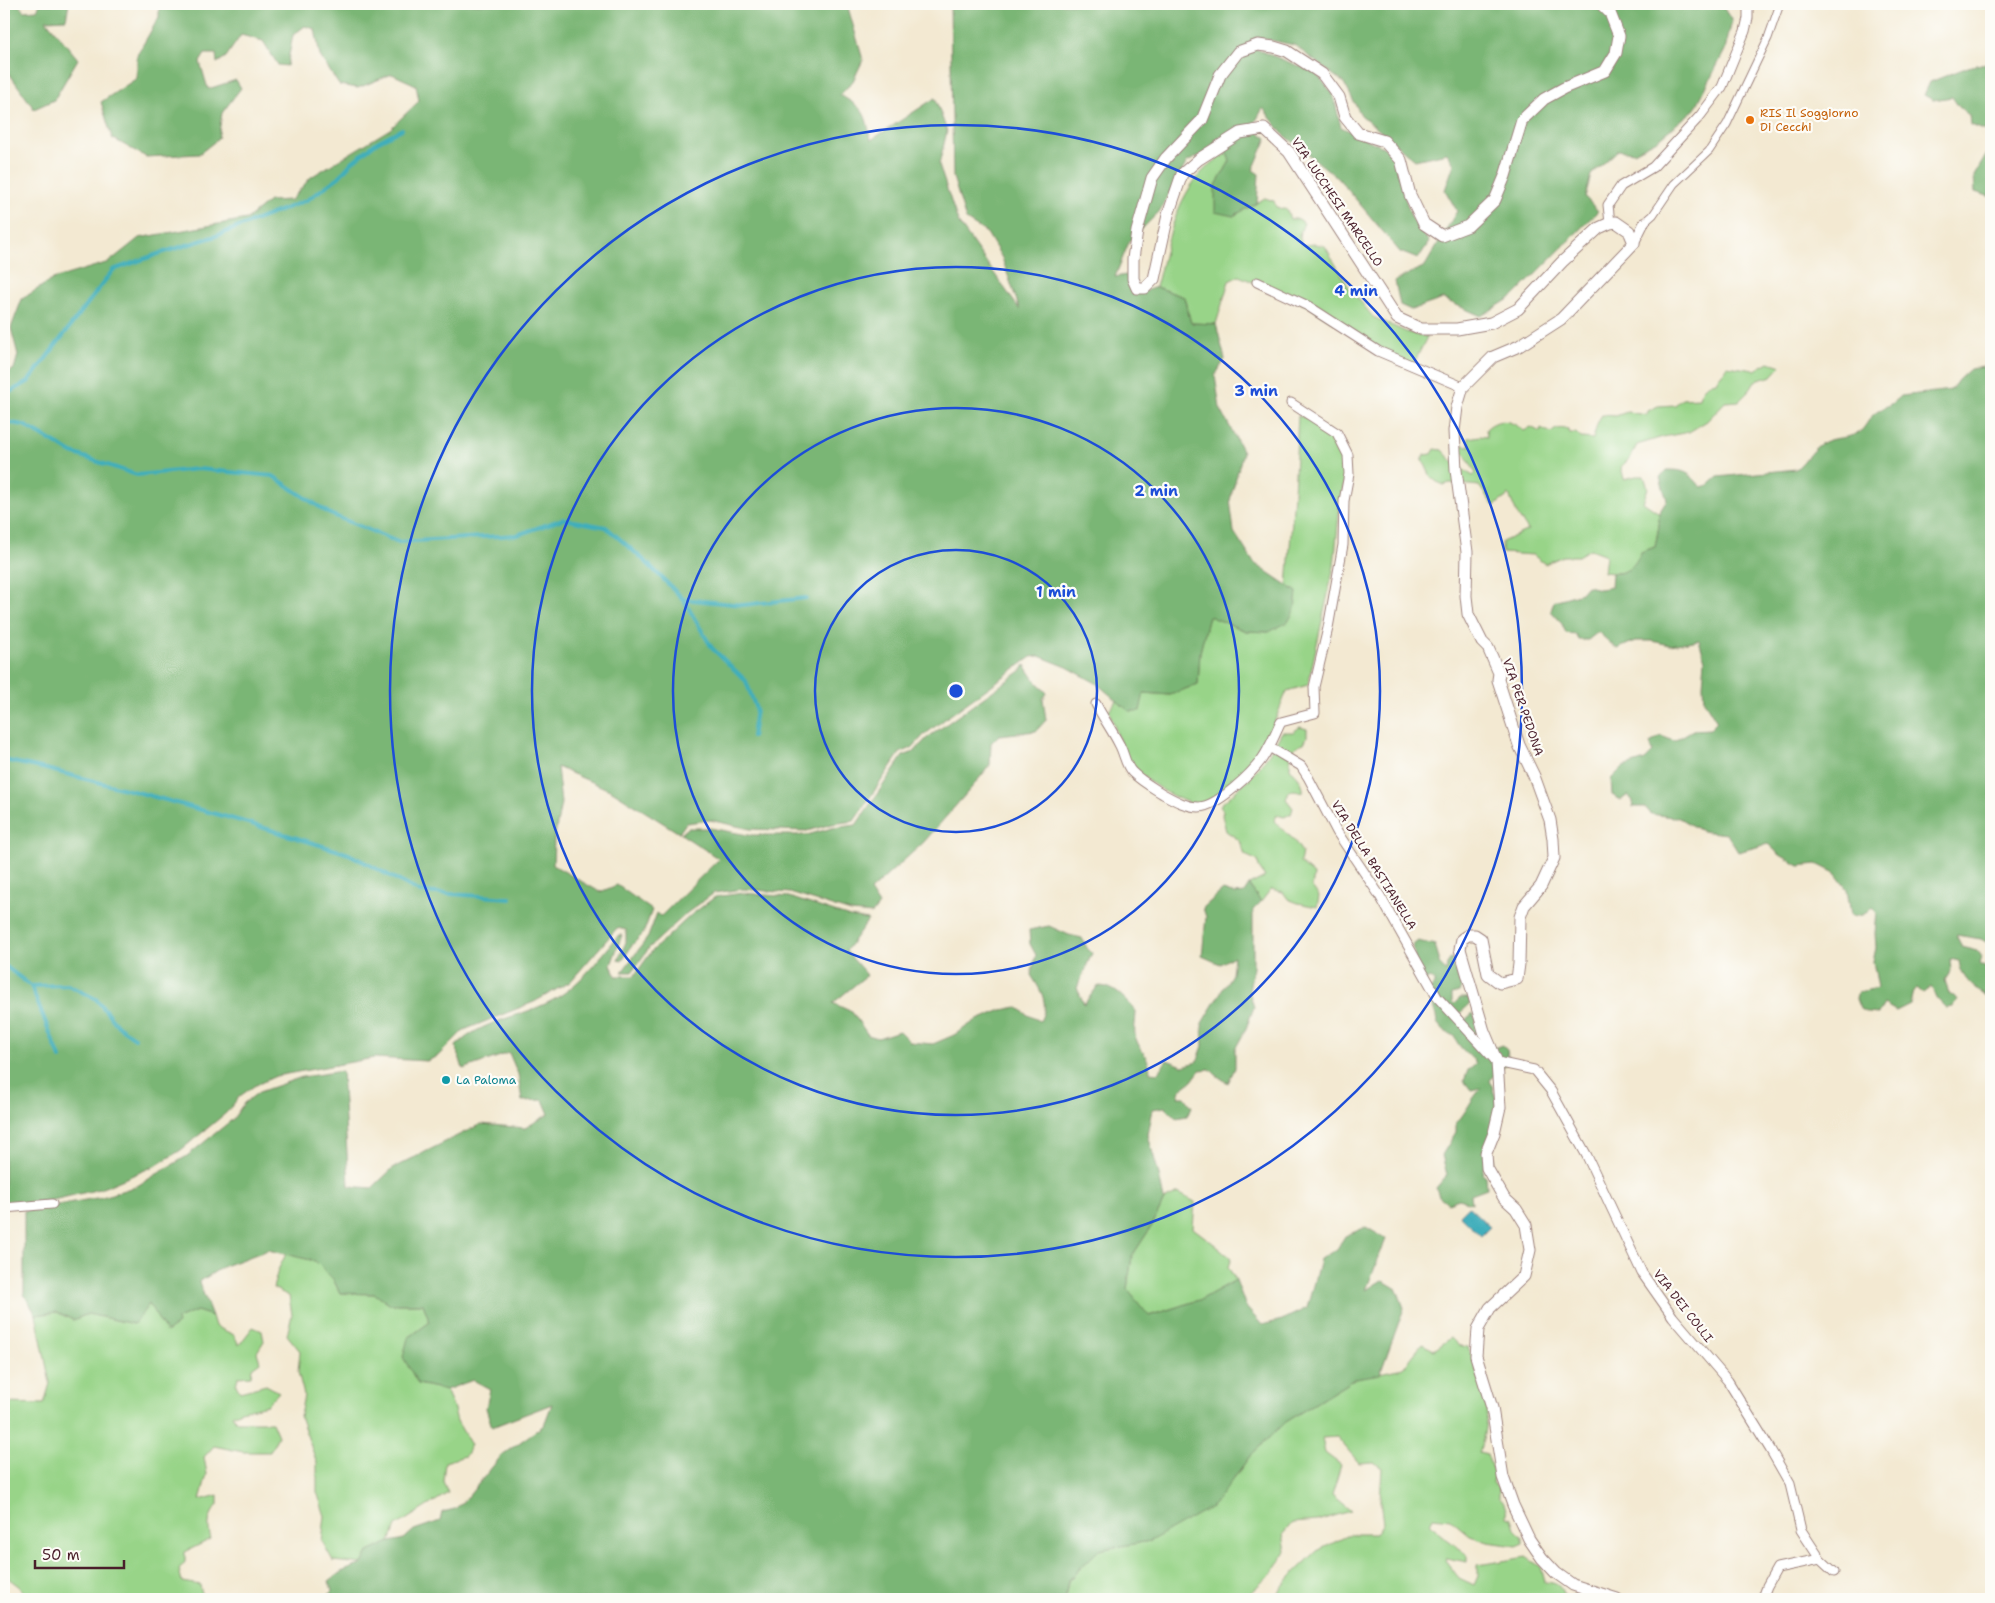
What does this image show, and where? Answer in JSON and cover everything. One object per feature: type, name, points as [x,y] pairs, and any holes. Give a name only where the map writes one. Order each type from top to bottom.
[{"type":"street","name":"VIA LUCCHESI MARCELLO","points":[[1601,4],[1610,13],[1619,36],[1616,53],[1604,71],[1544,99],[1522,120],[1505,176],[1495,200],[1468,226],[1442,236],[1424,224],[1410,195],[1401,160],[1384,141],[1358,133],[1345,117],[1339,97],[1322,74],[1287,51],[1274,46],[1258,45],[1238,52],[1220,75],[1202,120],[1166,158],[1152,178],[1137,231],[1133,260],[1133,279],[1137,288],[1146,288],[1154,279],[1168,215],[1182,174],[1199,159],[1240,133],[1264,129],[1289,152],[1397,318],[1421,329],[1457,329],[1491,323],[1518,309],[1593,233],[1610,222]]},
{"type":"street","points":[[1634,243],[1629,231],[1616,222],[1610,222],[1608,205],[1621,186],[1653,167],[1700,116],[1722,87],[1745,31],[1748,18],[1748,4]]},
{"type":"street","points":[[1257,282],[1308,306],[1378,351],[1463,386],[1493,357],[1519,346],[1561,319],[1634,243],[1644,223],[1674,184],[1709,151],[1727,124],[1768,38],[1780,4]]},
{"type":"street","name":"VIA PER PEDONA","points":[[1463,386],[1457,407],[1454,430],[1456,470],[1467,552],[1466,596],[1468,614],[1482,642],[1488,648],[1499,673],[1498,680],[1519,745],[1534,776],[1550,820],[1554,858],[1541,886],[1524,906],[1520,917],[1517,979],[1500,983],[1488,974],[1481,939],[1476,935],[1468,935],[1462,939],[1460,949],[1464,965],[1484,1031],[1497,1062]]},
{"type":"street","points":[[1096,704],[1104,721],[1119,743],[1130,770],[1148,785],[1186,805],[1198,807],[1206,806],[1221,797],[1245,778],[1262,759],[1281,722],[1315,713],[1314,688],[1328,628],[1342,553],[1344,502],[1349,474],[1348,455],[1337,432],[1291,403]]},
{"type":"street","name":"VIA DELLA BASTIANELLA","points":[[1269,747],[1301,766],[1305,771],[1337,832],[1380,896],[1437,998],[1497,1062]]},
{"type":"street","points":[[1497,1062],[1500,1107],[1494,1133],[1486,1153],[1487,1168],[1504,1198],[1516,1209],[1526,1225],[1530,1250],[1524,1276],[1490,1308],[1478,1329],[1476,1356],[1492,1408],[1503,1477],[1512,1505],[1529,1539],[1542,1558],[1556,1573],[1573,1585],[1617,1599]]},
{"type":"street","name":"VIA DEI COLLI","points":[[1497,1062],[1534,1070],[1551,1091],[1587,1156],[1642,1273],[1656,1295],[1728,1380],[1790,1484],[1801,1530],[1820,1559],[1834,1572]]},
{"type":"street","points":[[4,1208],[52,1204]]},
{"type":"street","points":[[1762,1599],[1777,1568],[1820,1559]]},
{"type":"green space","points":[[4,4],[18,4],[24,11],[37,10],[40,4],[69,4],[66,19],[46,20],[78,59],[54,100],[34,109],[4,66]]},
{"type":"green space","points":[[159,4],[847,4],[863,60],[853,81],[840,95],[860,108],[865,117],[871,140],[935,98],[947,131],[939,165],[958,222],[1020,310],[1002,258],[987,233],[966,220],[953,177],[950,4],[1584,4],[1595,9],[1609,4],[1721,4],[1732,21],[1725,50],[1695,109],[1657,140],[1634,152],[1618,150],[1591,175],[1585,197],[1598,211],[1514,296],[1481,316],[1443,299],[1411,310],[1400,305],[1395,281],[1425,266],[1457,211],[1445,190],[1454,164],[1447,153],[1415,160],[1361,115],[1344,83],[1294,45],[1255,37],[1256,49],[1316,73],[1333,94],[1341,127],[1385,148],[1393,158],[1411,217],[1429,242],[1418,259],[1400,252],[1338,178],[1282,133],[1263,108],[1252,128],[1267,138],[1253,170],[1259,174],[1257,203],[1233,216],[1215,212],[1215,187],[1230,161],[1223,144],[1187,162],[1159,212],[1129,242],[1115,277],[1126,275],[1139,293],[1156,287],[1184,297],[1191,323],[1216,324],[1225,359],[1215,376],[1220,408],[1243,452],[1230,500],[1234,532],[1254,563],[1297,592],[1295,609],[1288,622],[1269,632],[1246,631],[1209,616],[1200,652],[1198,684],[1170,695],[1144,693],[1140,711],[1129,711],[1096,683],[1067,667],[1039,656],[1031,657],[924,735],[912,748],[900,753],[854,821],[832,824],[807,831],[750,829],[710,820],[686,823],[679,833],[612,791],[557,767],[561,803],[554,840],[553,865],[600,892],[617,885],[652,910],[643,934],[633,944],[622,961],[618,960],[626,942],[626,930],[617,928],[570,982],[534,1002],[464,1030],[438,1056],[427,1061],[374,1058],[276,1076],[254,1086],[240,1096],[226,1113],[181,1150],[157,1165],[100,1189],[53,1200],[4,1206],[4,375],[14,369],[18,355],[11,328],[22,299],[53,279],[109,262],[139,238],[247,219],[269,201],[291,200],[311,177],[390,129],[419,101],[416,85],[392,74],[358,88],[339,85],[320,56],[315,29],[305,26],[293,35],[287,66],[278,65],[263,41],[241,35],[226,57],[217,63],[216,54],[205,54],[200,62],[208,89],[236,80],[241,88],[222,113],[218,139],[199,154],[146,157],[112,138],[101,102],[137,78],[137,55],[159,17]]},
{"type":"green space","points":[[1991,55],[1991,136],[1986,131],[1971,125],[1970,116],[1959,107],[1952,97],[1933,100],[1924,95],[1930,82],[1968,67],[1986,63]]},
{"type":"green space","points":[[1991,147],[1991,197],[1975,192],[1974,176]]},
{"type":"green space","points":[[1227,153],[1230,161],[1215,187],[1233,216],[1265,198],[1274,201],[1276,207],[1287,210],[1290,219],[1299,219],[1304,223],[1299,235],[1302,245],[1315,244],[1325,246],[1348,286],[1373,317],[1406,332],[1427,337],[1413,365],[1378,351],[1308,306],[1239,276],[1229,281],[1216,324],[1191,323],[1184,297],[1156,287],[1173,224],[1186,194],[1205,169]]},
{"type":"green space","points":[[1769,362],[1781,366],[1772,376],[1755,381],[1739,401],[1725,402],[1707,421],[1689,432],[1637,445],[1630,458],[1621,467],[1624,479],[1644,476],[1648,488],[1643,502],[1659,513],[1659,526],[1655,547],[1641,552],[1635,564],[1622,572],[1604,572],[1606,555],[1590,549],[1578,556],[1563,556],[1545,564],[1533,555],[1502,553],[1502,542],[1528,530],[1517,514],[1509,495],[1494,506],[1479,486],[1450,483],[1444,485],[1431,477],[1422,458],[1424,455],[1432,454],[1435,449],[1442,450],[1455,464],[1473,476],[1476,473],[1464,453],[1460,450],[1462,445],[1470,446],[1468,438],[1487,437],[1486,429],[1500,421],[1510,422],[1524,431],[1531,427],[1540,432],[1541,428],[1551,433],[1557,429],[1563,429],[1568,430],[1570,433],[1576,433],[1581,438],[1593,439],[1597,424],[1602,415],[1616,416],[1627,412],[1647,415],[1648,411],[1658,406],[1675,405],[1682,399],[1699,398],[1703,389],[1707,385],[1716,382],[1727,366],[1755,370]]},
{"type":"green space","points":[[1991,366],[1991,945],[1981,939],[1956,935],[1962,947],[1978,951],[1982,957],[1980,964],[1991,970],[1991,1000],[1966,979],[1960,968],[1959,961],[1950,959],[1951,971],[1945,980],[1949,995],[1954,996],[1957,1000],[1953,1007],[1946,1008],[1938,1000],[1931,987],[1923,993],[1917,988],[1913,991],[1910,1004],[1896,1011],[1884,1004],[1878,1014],[1867,1013],[1860,1009],[1856,999],[1858,992],[1878,988],[1873,961],[1876,948],[1877,913],[1872,907],[1863,915],[1851,915],[1847,889],[1835,873],[1817,864],[1799,866],[1780,855],[1768,844],[1738,852],[1727,834],[1701,831],[1679,818],[1651,814],[1645,807],[1633,807],[1633,801],[1628,795],[1621,800],[1612,795],[1611,779],[1623,767],[1645,760],[1653,752],[1650,743],[1661,736],[1674,741],[1693,730],[1710,729],[1717,722],[1704,701],[1705,660],[1699,640],[1670,645],[1652,641],[1635,641],[1617,649],[1598,632],[1588,640],[1578,640],[1575,634],[1566,633],[1561,622],[1551,611],[1554,601],[1581,593],[1587,586],[1600,589],[1611,587],[1612,573],[1622,572],[1630,568],[1641,552],[1655,547],[1659,526],[1659,513],[1667,500],[1660,478],[1667,470],[1687,473],[1701,487],[1709,485],[1718,477],[1796,469],[1820,445],[1828,440],[1858,433],[1873,415],[1895,402],[1901,396],[1951,390],[1958,380],[1970,369]]},
{"type":"green space","points":[[1298,416],[1307,418],[1335,436],[1343,455],[1346,473],[1340,502],[1334,566],[1308,685],[1287,691],[1265,743],[1257,757],[1246,769],[1230,785],[1212,798],[1199,804],[1191,803],[1162,790],[1143,777],[1130,764],[1109,711],[1118,699],[1129,711],[1144,693],[1170,695],[1198,684],[1200,652],[1209,616],[1246,631],[1269,632],[1297,592],[1287,586]]},
{"type":"green space","points":[[1025,665],[1047,693],[1043,699],[1046,720],[1036,731],[999,735],[991,743],[990,765],[973,786],[923,843],[870,891],[879,905],[872,914],[851,912],[790,893],[743,889],[714,893],[687,913],[649,948],[632,972],[622,972],[648,937],[657,913],[661,916],[719,859],[681,834],[688,828],[710,828],[748,835],[807,835],[832,828],[856,825],[903,756],[914,752],[927,738],[1022,670]]},
{"type":"green space","points":[[1300,727],[1307,729],[1307,737],[1304,743],[1293,750],[1290,769],[1300,779],[1303,792],[1289,791],[1286,799],[1293,808],[1291,814],[1284,817],[1277,815],[1274,821],[1293,839],[1302,852],[1300,863],[1314,875],[1312,887],[1319,896],[1317,907],[1298,903],[1288,899],[1283,892],[1271,889],[1261,902],[1249,885],[1265,877],[1259,868],[1258,861],[1245,855],[1240,841],[1226,831],[1222,815],[1223,811],[1220,805],[1255,772],[1269,754],[1282,732],[1293,732]]},
{"type":"green space","points":[[1249,885],[1261,902],[1253,910],[1253,968],[1249,991],[1254,1007],[1245,1031],[1235,1049],[1235,1068],[1228,1083],[1210,1069],[1200,1070],[1192,1081],[1180,1090],[1178,1097],[1185,1097],[1192,1107],[1187,1116],[1176,1118],[1165,1107],[1153,1109],[1148,1135],[1164,1200],[1153,1224],[1132,1256],[1127,1289],[1149,1316],[1202,1299],[1236,1280],[1246,1307],[1262,1325],[1282,1320],[1307,1308],[1320,1259],[1337,1249],[1345,1236],[1366,1227],[1386,1239],[1366,1290],[1382,1280],[1397,1289],[1404,1308],[1380,1374],[1356,1378],[1285,1422],[1250,1456],[1213,1506],[1150,1541],[1099,1550],[1068,1580],[1065,1599],[324,1599],[332,1591],[329,1581],[341,1572],[362,1564],[368,1552],[390,1542],[404,1539],[414,1530],[440,1521],[442,1512],[455,1509],[467,1498],[502,1455],[544,1425],[552,1404],[492,1427],[486,1408],[490,1389],[473,1380],[446,1390],[418,1384],[403,1357],[408,1338],[430,1322],[423,1304],[389,1304],[375,1294],[340,1293],[333,1279],[315,1261],[268,1250],[224,1266],[199,1282],[212,1316],[197,1311],[177,1319],[178,1324],[166,1332],[149,1304],[134,1324],[88,1314],[73,1320],[57,1312],[36,1315],[24,1294],[24,1211],[102,1197],[137,1186],[187,1156],[233,1119],[244,1103],[259,1092],[302,1077],[342,1071],[349,1186],[372,1188],[393,1168],[481,1124],[525,1128],[549,1114],[543,1100],[522,1101],[518,1074],[509,1053],[463,1069],[456,1046],[477,1030],[537,1007],[559,996],[587,973],[618,936],[622,935],[611,965],[616,976],[634,976],[652,951],[691,915],[715,897],[743,893],[789,897],[850,917],[868,920],[846,951],[867,975],[833,1003],[852,1012],[868,1035],[878,1038],[899,1031],[910,1042],[933,1044],[954,1035],[975,1021],[1002,1010],[1017,1007],[1040,1021],[1043,1015],[1044,1003],[1041,992],[1031,975],[1036,955],[1030,944],[1029,930],[1049,926],[1069,935],[1082,938],[1092,953],[1077,988],[1084,1004],[1098,986],[1110,988],[1124,998],[1136,1011],[1135,1036],[1149,1063],[1150,1072],[1158,1073],[1167,1060],[1183,1066],[1197,1062],[1203,1046],[1202,1023],[1232,974],[1234,956],[1220,964],[1202,956],[1206,917],[1203,908],[1223,890],[1235,894],[1244,893]]},
{"type":"green space","points":[[1418,941],[1435,945],[1439,964],[1446,971],[1447,964],[1451,958],[1462,986],[1459,992],[1452,994],[1452,1002],[1454,1004],[1460,998],[1469,998],[1470,1004],[1460,1013],[1464,1021],[1473,1013],[1478,1024],[1475,1027],[1480,1031],[1478,1034],[1468,1035],[1491,1049],[1502,1045],[1507,1050],[1509,1062],[1490,1080],[1497,1101],[1491,1152],[1494,1161],[1483,1168],[1482,1173],[1486,1176],[1487,1188],[1471,1194],[1472,1203],[1459,1199],[1448,1203],[1439,1196],[1436,1188],[1447,1175],[1442,1155],[1456,1132],[1456,1123],[1482,1088],[1471,1090],[1464,1081],[1468,1070],[1476,1063],[1461,1048],[1454,1036],[1444,1031],[1437,1023],[1428,991],[1434,985],[1434,980],[1429,978],[1421,985],[1411,971],[1415,960],[1413,945]]},
{"type":"green space","points":[[1178,1193],[1195,1202],[1193,1228],[1231,1258],[1228,1267],[1236,1280],[1202,1299],[1148,1316],[1127,1289],[1132,1256],[1153,1224],[1164,1200]]},
{"type":"green space","points":[[286,1254],[315,1261],[333,1279],[340,1293],[375,1294],[389,1304],[423,1304],[430,1322],[408,1338],[418,1384],[446,1390],[457,1421],[471,1445],[465,1456],[445,1462],[443,1481],[448,1493],[396,1526],[390,1542],[368,1552],[362,1564],[333,1561],[322,1541],[325,1516],[317,1492],[317,1463],[300,1416],[304,1395],[298,1372],[300,1351],[287,1335],[292,1315],[289,1296],[273,1288],[278,1270]]},
{"type":"green space","points":[[149,1304],[177,1319],[197,1311],[212,1316],[215,1326],[234,1335],[239,1345],[253,1327],[262,1331],[264,1341],[257,1352],[260,1362],[252,1368],[251,1376],[238,1377],[236,1385],[240,1392],[266,1385],[279,1392],[267,1405],[232,1415],[237,1422],[272,1422],[278,1436],[270,1452],[243,1452],[214,1446],[204,1457],[207,1474],[200,1500],[218,1495],[218,1505],[209,1521],[211,1539],[185,1552],[185,1562],[179,1569],[182,1582],[200,1585],[202,1595],[206,1599],[28,1599],[20,1587],[8,1578],[4,1580],[4,1403],[44,1404],[50,1383],[36,1315],[57,1312],[73,1320],[88,1314],[134,1324]]},
{"type":"green space","points":[[1451,1338],[1458,1345],[1468,1347],[1488,1409],[1479,1452],[1487,1454],[1494,1475],[1492,1483],[1499,1488],[1499,1498],[1504,1503],[1507,1517],[1512,1519],[1515,1529],[1523,1537],[1523,1543],[1516,1546],[1488,1542],[1470,1536],[1450,1519],[1433,1517],[1430,1523],[1440,1534],[1467,1554],[1467,1562],[1446,1558],[1445,1560],[1459,1578],[1474,1585],[1478,1576],[1478,1565],[1526,1557],[1541,1567],[1545,1582],[1558,1585],[1564,1597],[1575,1595],[1588,1596],[1590,1599],[1273,1599],[1290,1577],[1317,1551],[1351,1534],[1376,1534],[1383,1523],[1380,1501],[1382,1468],[1374,1462],[1359,1463],[1337,1437],[1322,1438],[1325,1453],[1341,1465],[1332,1495],[1351,1511],[1317,1521],[1292,1523],[1283,1534],[1286,1551],[1272,1573],[1245,1599],[1065,1599],[1068,1581],[1099,1549],[1150,1541],[1234,1478],[1250,1456],[1285,1422],[1356,1378],[1403,1368],[1422,1344],[1434,1350]]},
{"type":"water","points":[[1468,1206],[1490,1227],[1481,1236],[1459,1215]]},
{"type":"waterway","points":[[4,395],[28,382],[113,270],[216,236],[307,200],[339,177],[352,162],[377,142],[402,129]]},
{"type":"waterway","points":[[4,422],[24,425],[72,453],[137,475],[198,469],[273,476],[330,514],[398,542],[517,535],[563,519],[606,527],[646,562],[683,599],[743,605],[806,598]]},
{"type":"waterway","points":[[683,599],[712,648],[746,681],[756,709],[752,737]]},
{"type":"waterway","points":[[4,760],[137,792],[349,854],[420,892],[510,898]]},
{"type":"waterway","points":[[4,965],[31,986],[60,1058]]},
{"type":"waterway","points":[[31,986],[68,985],[96,999],[118,1026],[135,1038]]},
{"type":"place","name":"RIS Il Soggiorno Di Cecchi","points":[[1750,120]]},
{"type":"place","name":"La Paloma","points":[[446,1080]]}]
